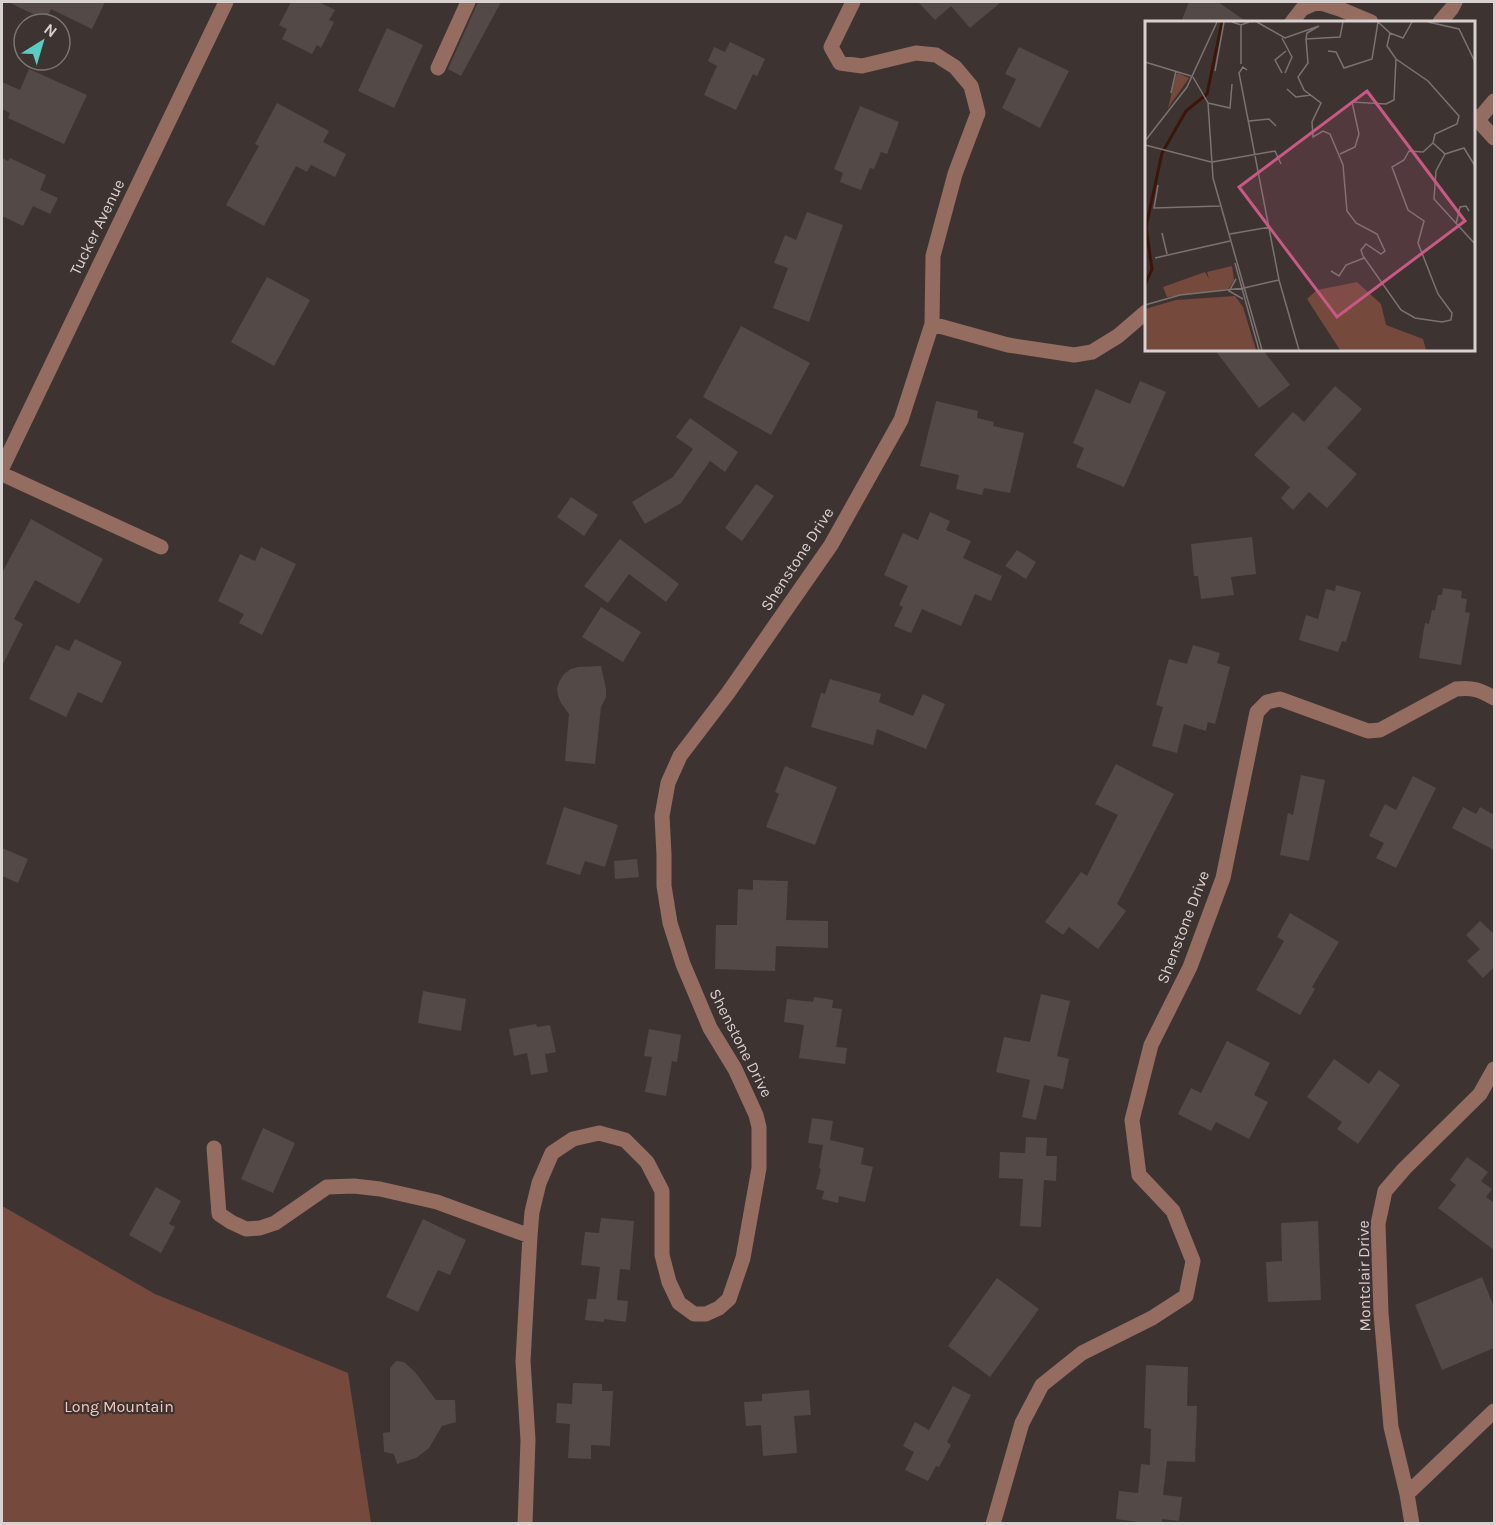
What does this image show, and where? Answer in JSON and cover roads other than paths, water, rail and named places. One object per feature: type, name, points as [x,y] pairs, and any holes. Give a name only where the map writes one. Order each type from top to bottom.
[{"type":"street","name":"Tucker Avenue","points":[[2,468],[226,2]]},
{"type":"street","points":[[438,68],[468,2]]},
{"type":"street","name":"Shenstone Drive","points":[[525,1524],[528,1440],[523,1361],[530,1236],[532,1212],[539,1183],[552,1153],[573,1139],[599,1133],[626,1140],[647,1162],[662,1191],[662,1255],[669,1282],[679,1303],[694,1314],[706,1314],[719,1308],[729,1299],[743,1258],[759,1168],[759,1127],[756,1114],[735,1069],[710,1028],[683,964],[670,922],[664,886],[662,816],[668,783],[680,756],[728,693],[831,545],[901,420],[932,324],[933,256],[955,174],[978,113],[971,86],[955,67],[936,56],[916,53],[862,66],[840,63],[831,47],[853,2]]},
{"type":"street","points":[[1293,21],[1302,9],[1318,2],[1369,21]]},
{"type":"street","points":[[1441,21],[1455,2]]},
{"type":"street","points":[[1494,101],[1476,118],[1494,138]]},
{"type":"street","points":[[932,324],[1008,345],[1074,355],[1092,352],[1118,336],[1145,313]]},
{"type":"street","points":[[2,474],[161,547]]},
{"type":"street","name":"Shenstone Drive","points":[[993,1524],[1022,1423],[1042,1385],[1082,1353],[1152,1318],[1186,1296],[1193,1261],[1173,1211],[1139,1175],[1132,1120],[1151,1045],[1190,967],[1223,878],[1257,712],[1267,702],[1280,699],[1368,731],[1380,730],[1456,689],[1470,687],[1494,698]]},
{"type":"street","name":"Montclair Drive","points":[[1412,1524],[1391,1426],[1381,1313],[1378,1224],[1385,1191],[1404,1169],[1480,1094],[1494,1069]]},
{"type":"street","points":[[214,1148],[219,1214],[246,1229],[260,1228],[275,1223],[327,1187],[354,1186],[380,1189],[437,1202],[530,1236]]},
{"type":"street","points":[[1407,1494],[1494,1411]]},
{"type":"park label","name":"Long Mountain","points":[[119,1406]]}]
